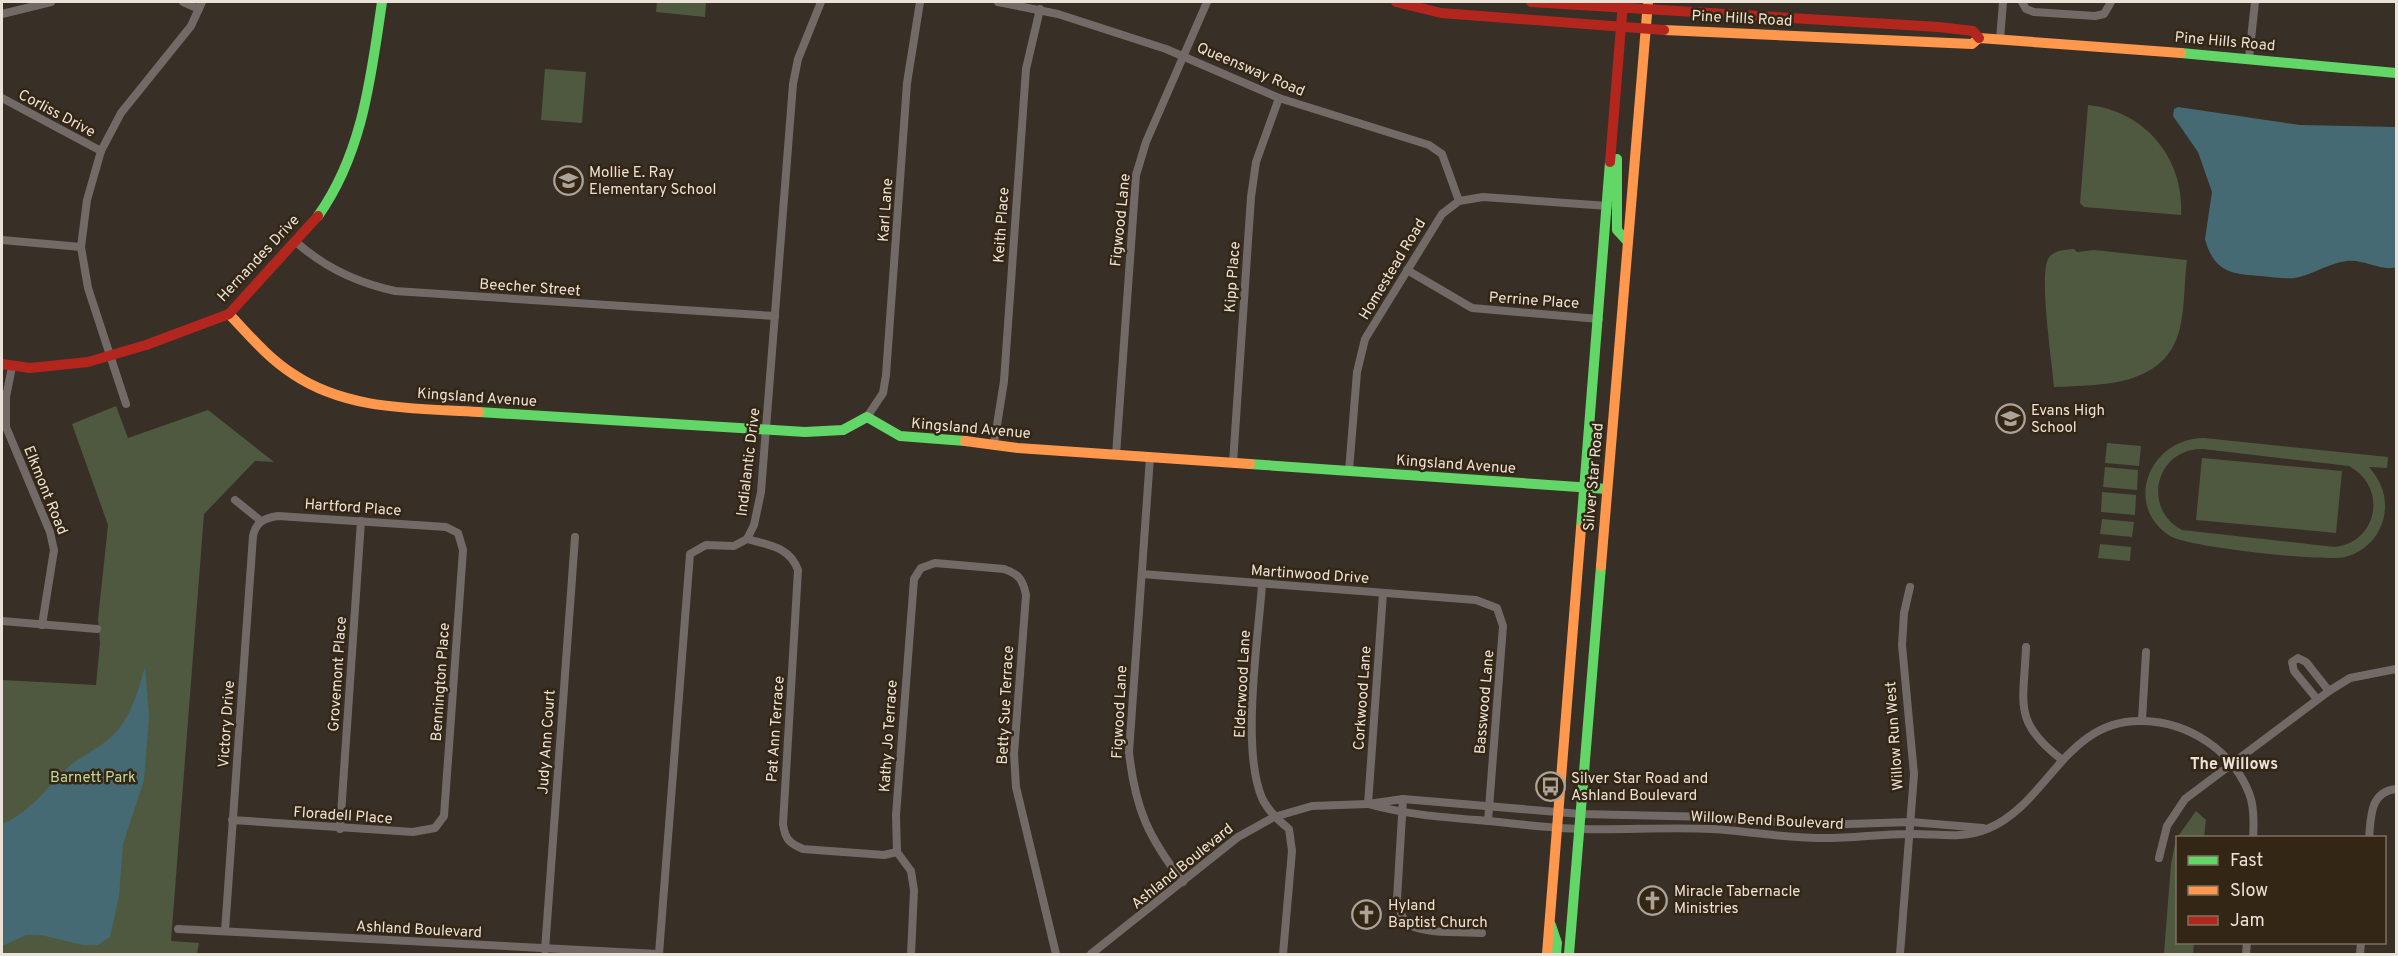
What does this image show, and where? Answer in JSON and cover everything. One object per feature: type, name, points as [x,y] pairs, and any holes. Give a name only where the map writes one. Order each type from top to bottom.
[{"type":"main road","name":"Hernandes Drive","points":[[7,365],[60,369],[112,355],[229,314],[296,242],[326,205],[348,162],[372,68],[382,2]]},
{"type":"main road","name":"Pine Hills Road","points":[[1396,2],[1441,13],[1621,28],[1972,44],[1979,38],[2000,39],[2249,58],[2397,73]]},
{"type":"main road","name":"Pine Hills Road","points":[[1531,2],[1647,5],[1939,27],[1973,31],[1979,38]]},
{"type":"main road","name":"Silver Star Road","points":[[1547,954],[1623,4]]},
{"type":"main road","name":"Silver Star Road","points":[[1569,954],[1647,5]]},
{"type":"main road","points":[[1616,96],[1616,221],[1617,230],[1627,241]]},
{"type":"main road","name":"Kingsland Avenue","points":[[229,314],[280,367],[309,385],[343,398],[375,405],[767,431],[834,431],[849,428],[867,417],[900,436],[1150,457],[1607,489]]},
{"type":"main road","points":[[1550,921],[1557,943],[1557,954]]},
{"type":"street","points":[[2,14],[51,2]]},
{"type":"street","points":[[126,404],[112,355],[88,288],[81,247],[87,200],[101,151],[121,113],[191,26],[200,5],[183,2]]},
{"type":"street","name":"Indialantic Drive","points":[[658,954],[690,554],[706,545],[734,546],[747,539],[754,525],[761,492],[767,431],[793,84],[798,59],[821,2]]},
{"type":"street","name":"Karl Lane","points":[[867,417],[883,393],[886,375],[907,83],[920,2]]},
{"type":"street","name":"Queensway Road","points":[[999,2],[1040,9],[1184,56],[1279,98],[1434,147],[1442,154],[1459,201]]},
{"type":"street","name":"Figwood Lane","points":[[1116,454],[1136,175],[1146,142],[1207,2]]},
{"type":"street","points":[[2000,39],[2003,2]]},
{"type":"street","points":[[2022,2],[2026,9],[2034,12],[2096,16],[2104,14],[2111,2]]},
{"type":"street","points":[[2249,58],[2255,2]]},
{"type":"street","name":"Keith Place","points":[[994,444],[1004,381],[1026,69],[1040,9]]},
{"type":"street","name":"Corliss Drive","points":[[2,98],[101,151]]},
{"type":"street","name":"Kipp Place","points":[[1233,463],[1251,197],[1256,162],[1279,98]]},
{"type":"street","points":[[1459,201],[1483,196],[1608,206]]},
{"type":"street","name":"Homestead Road","points":[[1349,471],[1359,356],[1373,324],[1436,221],[1459,201]]},
{"type":"street","points":[[2,240],[81,247]]},
{"type":"street","name":"Beecher Street","points":[[296,242],[315,258],[348,277],[395,291],[775,316]]},
{"type":"street","name":"Perrine Place","points":[[1407,270],[1472,308],[1599,319]]},
{"type":"street","name":"Elkmont Road","points":[[7,365],[6,427],[50,532],[54,550],[42,625]]},
{"type":"street","name":"Figwood Lane","points":[[1150,457],[1129,752],[1132,782],[1140,813],[1163,855],[1183,882]]},
{"type":"street","points":[[235,500],[261,521]]},
{"type":"street","name":"Hartford Place","points":[[261,521],[278,516],[446,527],[458,533],[463,550]]},
{"type":"street","name":"Victory Drive","points":[[225,931],[253,536],[261,521]]},
{"type":"street","name":"Grovemont Place","points":[[340,829],[361,521]]},
{"type":"street","name":"Judy Ann Court","points":[[545,950],[575,537]]},
{"type":"street","name":"Pat Ann Terrace","points":[[747,539],[779,548],[795,560],[798,570],[783,824],[785,837],[792,845],[803,849],[884,855],[897,852]]},
{"type":"street","name":"Bennington Place","points":[[444,816],[463,550]]},
{"type":"street","name":"Kathy Jo Terrace","points":[[910,954],[914,890],[911,871],[897,852],[896,815],[914,579],[921,568],[935,563],[972,566]]},
{"type":"street","name":"Betty Sue Terrace","points":[[972,566],[1015,572],[1023,582],[1026,595],[1014,754],[1016,787],[1056,954]]},
{"type":"street","name":"Martinwood Drive","points":[[1142,574],[1476,600]]},
{"type":"street","name":"Elderwood Lane","points":[[1262,585],[1252,732],[1254,762],[1262,798],[1274,817],[1289,829],[1292,851],[1283,954]]},
{"type":"street","name":"Willow Run West","points":[[1900,954],[1914,774],[1902,645],[1904,613],[1910,587]]},
{"type":"street","name":"Corkwood Lane","points":[[1368,804],[1383,593]]},
{"type":"street","name":"Basswood Lane","points":[[1476,600],[1497,608],[1503,626],[1488,821]]},
{"type":"street","points":[[2,621],[97,629]]},
{"type":"street","points":[[2026,647],[2024,711],[2027,725],[2040,743],[2061,759]]},
{"type":"street","points":[[2142,720],[2146,651]]},
{"type":"street","points":[[2317,699],[2294,671],[2292,662],[2298,658],[2306,662],[2329,691]]},
{"type":"street","points":[[2159,858],[2167,826],[2185,799],[2317,699],[2350,678],[2397,669]]},
{"type":"street","name":"Willow Bend Boulevard","points":[[1579,829],[1711,829],[1816,838],[1910,833],[1953,837],[1988,829],[2010,817],[2028,800],[2061,759],[2084,740],[2115,724],[2142,720],[2168,724],[2194,733],[2212,744],[2231,763],[2250,794],[2253,836]]},
{"type":"street","points":[[2369,836],[2372,810],[2376,799],[2388,790],[2397,789]]},
{"type":"street","points":[[1402,799],[1397,899],[1401,915],[1410,925],[1423,929],[1482,933]]},
{"type":"street","name":"Ashland Boulevard","points":[[1091,954],[1238,837],[1274,817],[1312,807],[1368,804],[1402,799],[1581,814]]},
{"type":"street","name":"Ashland Boulevard","points":[[1368,804],[1402,814],[1579,829]]},
{"type":"street","name":"Willow Bend Boulevard","points":[[1581,814],[1712,817],[1817,825],[1911,822],[1988,829]]},
{"type":"street","name":"Floradell Place","points":[[232,820],[422,833],[435,828],[444,816]]},
{"type":"street","name":"Ashland Boulevard","points":[[178,929],[545,950],[658,954]]},
{"type":"green space","points":[[657,2],[706,2],[705,17],[656,12]]},
{"type":"green space","points":[[545,69],[586,72],[582,123],[541,120]]},
{"type":"green space","points":[[2088,105],[2108,109],[2127,117],[2143,127],[2157,141],[2176,175],[2181,215],[2084,207],[2080,203]]},
{"type":"green space","points":[[2074,249],[2077,252],[2094,250],[2187,260],[2180,328],[2173,347],[2161,362],[2147,372],[2111,383],[2054,387],[2045,301],[2046,269],[2048,259],[2053,254]]},
{"type":"green space","name":"Barnett Park","points":[[116,406],[128,438],[208,410],[274,462],[255,461],[204,514],[171,941],[199,943],[197,954],[2,954],[2,680],[96,685],[100,643],[98,619],[108,525],[72,424]]},
{"type":"green space","points":[[2204,438],[2388,457],[2387,468],[2369,467],[2383,490],[2385,499],[2384,516],[2377,534],[2354,554],[2332,558],[2227,549],[2201,545],[2170,536],[2155,523],[2147,508],[2145,491],[2149,475],[2157,461],[2169,449],[2185,441]],"holes":[[[2203,449],[2349,466],[2361,475],[2369,487],[2373,500],[2373,512],[2369,525],[2361,535],[2350,543],[2335,547],[2182,530],[2169,520],[2161,508],[2158,494],[2165,468],[2174,458],[2187,451]]]},
{"type":"green space","points":[[2107,443],[2141,446],[2139,466],[2105,463]]},
{"type":"green space","points":[[2202,458],[2342,471],[2336,533],[2196,520]]},
{"type":"green space","points":[[2105,467],[2138,470],[2137,490],[2103,487]]},
{"type":"green space","points":[[2102,492],[2136,495],[2135,515],[2101,512]]},
{"type":"green space","points":[[2102,519],[2134,522],[2132,537],[2100,534]]},
{"type":"green space","points":[[2100,544],[2131,547],[2130,561],[2098,558]]},
{"type":"green space","points":[[2196,811],[2206,820],[2204,836],[2178,836]]},
{"type":"green space","points":[[2176,839],[2176,944],[2194,944],[2193,954],[2164,954],[2171,864]]},
{"type":"water","points":[[2178,107],[2300,125],[2396,127],[2396,267],[2385,268],[2347,261],[2300,277],[2286,278],[2241,274],[2219,265],[2213,258],[2205,239],[2212,192],[2198,152],[2173,116],[2174,109]]},
{"type":"water","points":[[145,667],[149,716],[144,780],[123,844],[119,896],[110,937],[98,945],[83,945],[41,935],[26,935],[2,946],[2,824],[22,813],[72,764],[101,745],[117,731],[131,709]]},
{"type":"traffic: fast","points":[[318,216],[333,192],[355,140],[369,86],[382,2]]},
{"type":"traffic: fast","points":[[2181,53],[2396,73]]},
{"type":"traffic: fast","points":[[1617,159],[1617,230],[1627,241]]},
{"type":"traffic: fast","points":[[1581,528],[1610,162]]},
{"type":"traffic: fast","points":[[479,412],[805,432],[843,430],[867,417],[900,436],[965,441]]},
{"type":"traffic: fast","points":[[1250,464],[1607,489]]},
{"type":"traffic: fast","points":[[1569,954],[1601,566]]},
{"type":"traffic: fast","points":[[1551,925],[1557,943],[1556,954]]},
{"type":"traffic: slow","points":[[1601,566],[1648,2]]},
{"type":"traffic: slow","points":[[1664,30],[1972,44],[1979,38],[2181,53]]},
{"type":"traffic: slow","points":[[229,314],[259,346],[284,368],[314,386],[336,395],[407,408],[479,412]]},
{"type":"traffic: slow","points":[[965,441],[1018,448],[1250,464]]},
{"type":"traffic: slow","points":[[1547,954],[1581,528]]},
{"type":"traffic: jam","points":[[1396,2],[1441,13],[1664,30]]},
{"type":"traffic: jam","points":[[1531,2],[1939,27],[1973,31],[1979,38]]},
{"type":"traffic: jam","points":[[1610,162],[1623,2]]},
{"type":"traffic: jam","points":[[2,364],[30,368],[88,362],[146,345],[229,314],[318,216]]},
{"type":"place","name":"Mollie E. Ray Elementary School","points":[[568,181]]},
{"type":"place","name":"Evans High School","points":[[2010,419]]},
{"type":"place","name":"Silver Star Road and Ashland Boulevard","points":[[1550,787]]},
{"type":"place","name":"Miracle Tabernacle Ministries","points":[[1653,900]]},
{"type":"place","name":"Hyland Baptist Church","points":[[1367,914]]},
{"type":"district","name":"The Willows","points":[[2234,763]]}]
